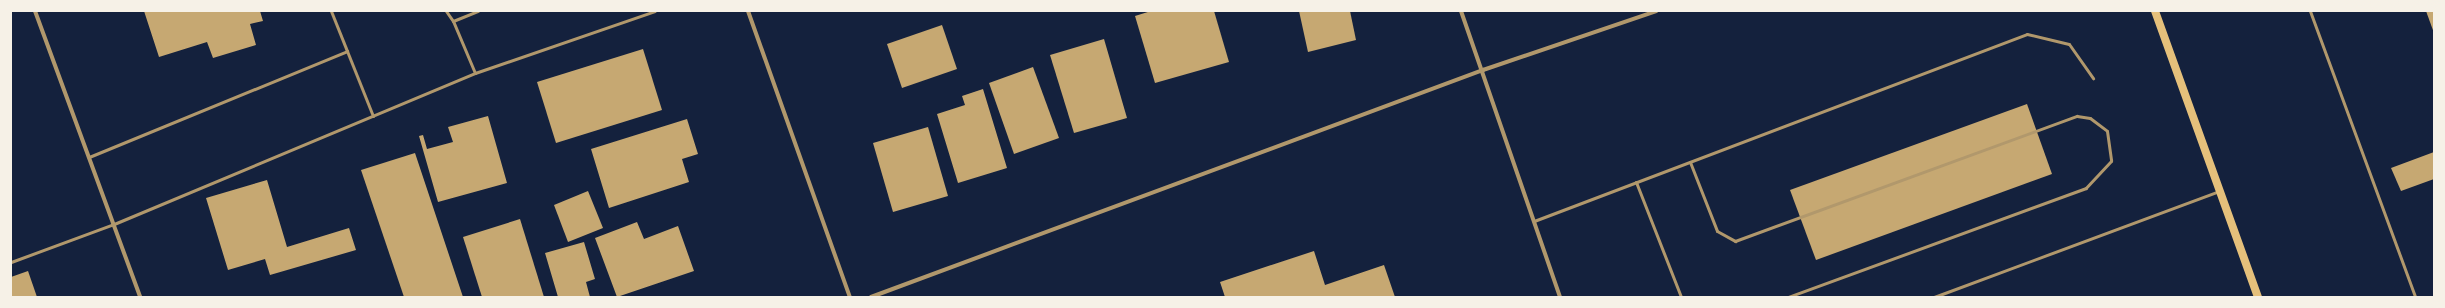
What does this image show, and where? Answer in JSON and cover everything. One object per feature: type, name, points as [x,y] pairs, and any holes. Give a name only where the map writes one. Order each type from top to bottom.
[{"type":"main road","points":[[2155,11],[2258,297]]},
{"type":"street","points":[[35,11],[140,297]]},
{"type":"street","points":[[748,11],[850,297]]},
{"type":"street","points":[[1461,11],[1560,297]]},
{"type":"street","points":[[871,297],[1482,70],[1656,11]]},
{"type":"lane","points":[[331,11],[373,116]]},
{"type":"lane","points":[[446,11],[475,73]]},
{"type":"lane","points":[[452,21],[478,11]]},
{"type":"lane","points":[[11,262],[114,224],[475,73],[655,11]]},
{"type":"lane","points":[[2310,11],[2415,297]]},
{"type":"lane","points":[[1534,221],[2027,34],[2069,44],[2093,78]]},
{"type":"lane","points":[[89,157],[347,51]]},
{"type":"lane","points":[[1690,162],[1717,231],[1735,241],[2077,116],[2090,118],[2107,131],[2111,161],[2086,188],[1788,297]]},
{"type":"lane","points":[[1636,182],[1680,297]]},
{"type":"lane","points":[[1934,297],[2219,191]]},
{"type":"building","points":[[144,11],[260,11],[263,21],[250,24],[256,45],[213,58],[207,42],[159,57]]},
{"type":"building","points":[[1151,11],[1214,11],[1229,62],[1155,83],[1135,16]]},
{"type":"building","points":[[1299,11],[1350,11],[1356,40],[1308,52]]},
{"type":"building","points":[[2426,11],[2434,11],[2434,33]]},
{"type":"building","points":[[942,25],[957,69],[902,88],[887,44]]},
{"type":"building","points":[[1104,39],[1127,118],[1074,133],[1050,55]]},
{"type":"building","points":[[643,49],[662,110],[556,143],[537,82]]},
{"type":"building","points":[[1033,67],[1059,138],[1014,154],[989,83]]},
{"type":"building","points":[[983,89],[1007,168],[958,183],[937,114],[965,105],[962,96]]},
{"type":"building","points":[[2027,104],[2052,174],[1816,260],[1790,190]]},
{"type":"building","points":[[488,116],[507,183],[438,202],[419,136],[423,135],[427,149],[453,142],[448,127]]},
{"type":"building","points":[[687,119],[698,154],[682,159],[689,182],[609,208],[591,149]]},
{"type":"building","points":[[928,127],[948,196],[893,212],[873,143]]},
{"type":"building","points":[[2434,152],[2434,179],[2401,191],[2391,168]]},
{"type":"building","points":[[415,153],[463,297],[404,297],[361,170]]},
{"type":"building","points":[[267,180],[287,247],[349,228],[356,250],[270,275],[265,259],[228,270],[206,198]]},
{"type":"building","points":[[588,191],[603,228],[568,242],[554,205]]},
{"type":"building","points":[[520,219],[544,297],[482,297],[463,237]]},
{"type":"building","points":[[637,222],[644,239],[678,226],[694,271],[617,297],[595,238]]},
{"type":"building","points":[[584,242],[595,279],[586,282],[590,297],[558,297],[545,253]]},
{"type":"building","points":[[1314,251],[1325,285],[1384,265],[1395,297],[1225,297],[1220,282]]},
{"type":"building","points":[[28,271],[37,297],[11,297],[11,277]]}]
